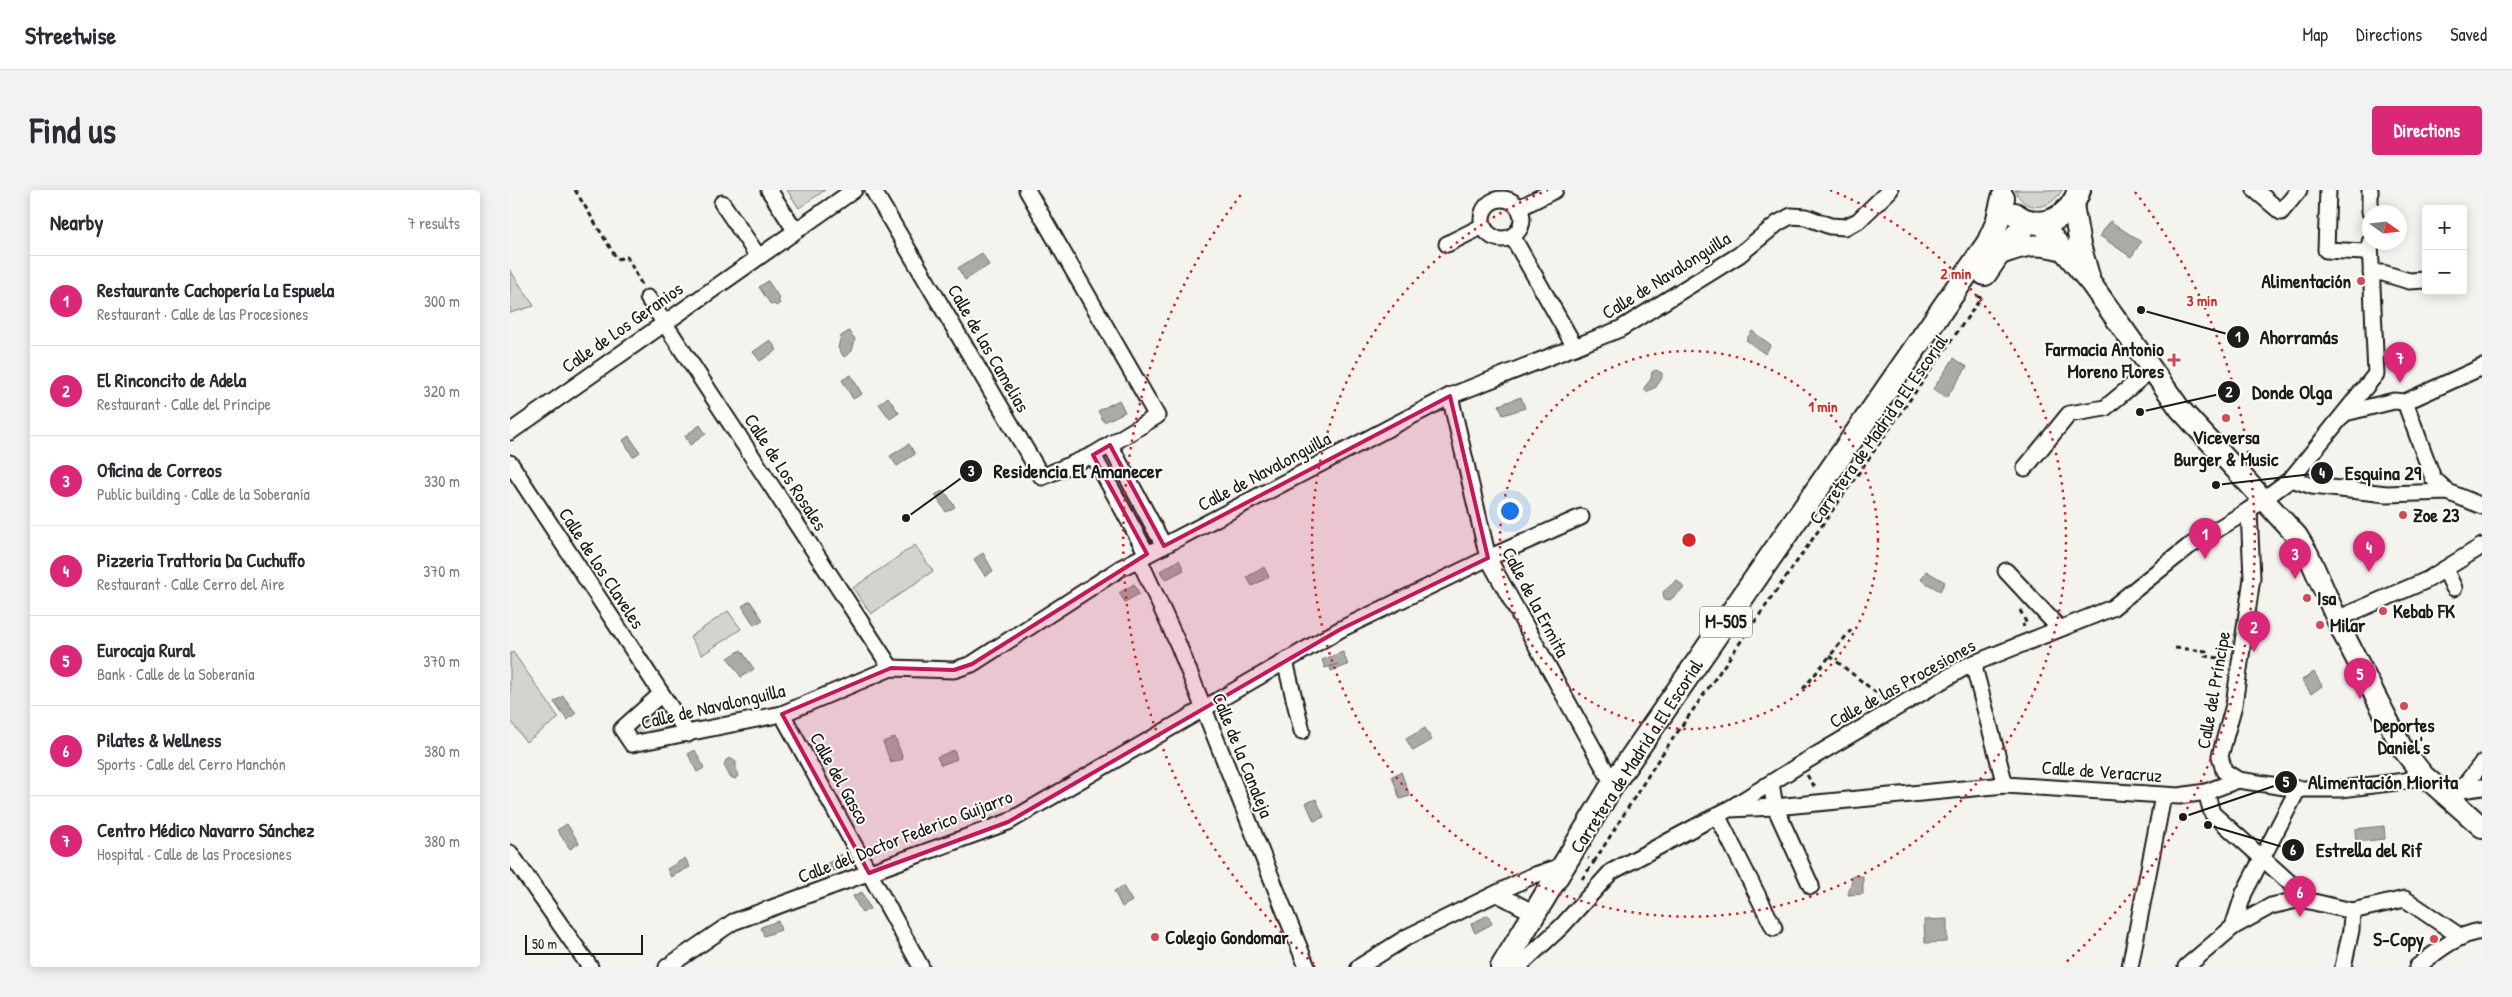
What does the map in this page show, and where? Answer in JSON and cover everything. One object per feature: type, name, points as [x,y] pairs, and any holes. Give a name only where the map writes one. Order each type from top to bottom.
[{"type":"highway","name":"M-505","points":[[2002,194],[2011,210],[2035,222],[2059,218],[2076,197]]},
{"type":"highway","name":"Carretera de Madrid a El Escorial","points":[[1515,967],[1534,913],[1613,784],[1988,243],[1997,224],[2002,194]]},
{"type":"highway","name":"Carretera de Madrid a El Escorial","points":[[1515,967],[1649,756],[1998,255],[2035,222]]},
{"type":"main road","points":[[2076,197],[2080,245],[2092,285]]},
{"type":"main road","points":[[2035,222],[2092,285],[2180,408],[2256,505],[2280,516],[2308,554],[2336,619],[2402,748],[2423,775],[2457,795],[2482,827]]},
{"type":"main road","points":[[1998,255],[2026,245],[2043,244],[2062,250]]},
{"type":"street","points":[[769,190],[795,230]]},
{"type":"street","name":"Calle de Los Geranios","points":[[510,432],[854,190]]},
{"type":"street","name":"Calle de las Camelias","points":[[873,190],[1042,478],[1093,455],[1157,416],[1028,190]]},
{"type":"street","points":[[1519,208],[1555,190]]},
{"type":"street","name":"Calle de Navalonguilla","points":[[661,694],[622,729],[632,744],[782,714],[891,668],[954,670],[972,664],[1120,568],[1450,396],[1620,330],[1739,255],[1784,219],[1791,216],[1806,217],[1830,226],[1845,227],[1858,221],[1890,190]]},
{"type":"street","points":[[2255,190],[2281,212],[2299,190]]},
{"type":"street","points":[[2328,190],[2326,250],[2362,247]]},
{"type":"street","points":[[2370,190],[2370,205]]},
{"type":"street","points":[[1505,198],[1519,208],[1522,224],[1512,236],[1498,239],[1486,232],[1483,226],[1484,209],[1497,199],[1505,198]]},
{"type":"street","points":[[722,203],[758,256]]},
{"type":"street","points":[[1447,244],[1483,226]]},
{"type":"street","points":[[1512,236],[1575,347]]},
{"type":"street","points":[[2367,250],[2371,273],[2383,273],[2409,281],[2422,280]]},
{"type":"street","name":"Calle de las Procesiones","points":[[1771,783],[1890,710],[1973,663],[2112,608],[2188,547],[2256,505],[2291,479],[2376,374],[2371,273]]},
{"type":"street","name":"Calle de Los Rosales","points":[[648,298],[891,668]]},
{"type":"street","points":[[2345,413],[2394,401],[2405,402],[2482,367]]},
{"type":"street","points":[[2025,468],[2069,414],[2105,408],[2152,369]]},
{"type":"street","name":"Calle de la Ermita","points":[[1450,396],[1488,558],[1613,784]]},
{"type":"street","points":[[2405,402],[2433,478],[2448,492],[2480,508]]},
{"type":"street","points":[[1110,445],[1164,546]]},
{"type":"street","points":[[1093,455],[1143,556]]},
{"type":"street","name":"Calle de los Claveles","points":[[510,463],[688,734]]},
{"type":"street","points":[[2291,479],[2312,486],[2386,494],[2448,492]]},
{"type":"street","name":"Calle del Príncipe","points":[[2238,780],[2224,771],[2220,756],[2234,705],[2252,578],[2256,505]]},
{"type":"street","name":"Calle del Doctor Federico Guijarro","points":[[667,967],[733,922],[1008,822],[1341,629],[1488,558],[1581,517]]},
{"type":"street","points":[[2336,619],[2428,580],[2482,546]]},
{"type":"street","name":"Calle de la Canaleja","points":[[1143,556],[1202,709],[1307,967]]},
{"type":"street","points":[[2445,569],[2454,588]]},
{"type":"street","points":[[2006,571],[2059,628]]},
{"type":"street","points":[[1285,661],[1302,731]]},
{"type":"street","points":[[1973,663],[2006,785]]},
{"type":"street","name":"Calle del Gasco","points":[[782,714],[921,967]]},
{"type":"street","points":[[2457,795],[2482,762]]},
{"type":"street","name":"Calle de Veracruz","points":[[1723,812],[2006,785],[2163,796],[2206,792],[2238,780],[2298,789],[2341,789],[2405,781],[2423,775]]},
{"type":"street","points":[[1771,783],[1775,807],[1811,886]]},
{"type":"street","name":"Calle de Veracruz","points":[[1515,967],[1562,926],[1611,872],[1723,812],[1771,783]]},
{"type":"street","points":[[2457,795],[2482,787]]},
{"type":"street","points":[[2233,927],[2244,893],[2298,789]]},
{"type":"street","points":[[2206,792],[2212,814],[2290,883],[2301,899]]},
{"type":"street","points":[[2130,967],[2163,796]]},
{"type":"street","points":[[1723,812],[1774,928]]},
{"type":"street","points":[[510,853],[590,967]]},
{"type":"street","points":[[1359,967],[1407,937],[1532,876],[1565,865]]},
{"type":"street","points":[[1498,894],[1534,913]]},
{"type":"street","points":[[2186,967],[2233,927],[2272,906],[2301,899],[2352,912],[2405,899],[2461,937]]},
{"type":"street","points":[[2343,967],[2351,930],[2352,912]]},
{"type":"street","points":[[2417,967],[2436,952],[2461,937],[2482,931]]},
{"type":"path","points":[[575,190],[617,259],[627,257],[648,298]]},
{"type":"path","points":[[1594,862],[1658,760],[1981,298],[1972,293]]},
{"type":"path","points":[[2017,603],[2027,624],[2018,628]]},
{"type":"path","points":[[1802,689],[1851,630]]},
{"type":"path","points":[[2175,648],[2206,651],[2205,656],[2228,659]]},
{"type":"path","points":[[1830,656],[1885,700],[1890,710]]},
{"type":"path","points":[[1801,764],[1823,801]]},
{"type":"highlighted area","points":[[1450,396],[1488,558],[1341,629],[1008,822],[869,873],[782,714],[891,668],[954,670],[972,664],[1147,554],[1093,455],[1110,445],[1164,546]]},
{"type":"shaded area","points":[[787,190],[825,190],[799,208]]},
{"type":"shaded area","points":[[2015,190],[2062,190],[2051,202],[2045,205],[2031,206],[2019,198]]},
{"type":"shaded area","points":[[2110,221],[2141,242],[2131,257],[2100,236]]},
{"type":"shaded area","points":[[982,253],[989,265],[965,280],[958,268]]},
{"type":"shaded area","points":[[510,270],[534,306],[510,313]]},
{"type":"shaded area","points":[[768,281],[780,299],[778,300],[780,303],[776,306],[774,304],[771,305],[759,287]]},
{"type":"shaded area","points":[[849,331],[855,339],[852,351],[844,357],[838,348],[841,336]]},
{"type":"shaded area","points":[[1752,331],[1771,345],[1765,354],[1746,340]]},
{"type":"shaded area","points":[[770,340],[777,350],[760,361],[753,352]]},
{"type":"shaded area","points":[[1954,358],[1967,367],[1946,398],[1933,389]]},
{"type":"shaded area","points":[[1656,370],[1662,373],[1662,378],[1656,387],[1646,392],[1644,388],[1651,379],[1652,372]]},
{"type":"shaded area","points":[[851,375],[862,394],[853,399],[842,380]]},
{"type":"shaded area","points":[[888,397],[899,413],[890,419],[879,404]]},
{"type":"shaded area","points":[[1521,397],[1525,408],[1503,415],[1499,405]]},
{"type":"shaded area","points":[[1119,400],[1125,412],[1104,422],[1098,411]]},
{"type":"shaded area","points":[[700,425],[706,434],[690,445],[685,436]]},
{"type":"shaded area","points":[[629,436],[640,452],[633,457],[623,440]]},
{"type":"shaded area","points":[[909,444],[915,454],[897,466],[890,456]]},
{"type":"shaded area","points":[[944,490],[955,507],[946,512],[935,495]]},
{"type":"shaded area","points":[[915,545],[933,571],[871,614],[853,588]]},
{"type":"shaded area","points":[[983,553],[993,571],[985,576],[974,559]]},
{"type":"shaded area","points":[[1179,560],[1184,570],[1165,580],[1160,571]]},
{"type":"shaded area","points":[[1264,567],[1269,577],[1252,586],[1247,577]]},
{"type":"shaded area","points":[[1926,571],[1945,582],[1940,591],[1921,580]]},
{"type":"shaded area","points":[[1677,580],[1684,588],[1670,600],[1664,599],[1663,592]]},
{"type":"shaded area","points":[[1134,584],[1139,594],[1125,602],[1119,593]]},
{"type":"shaded area","points":[[750,601],[763,620],[754,625],[742,606]]},
{"type":"shaded area","points":[[728,611],[741,629],[702,655],[690,637]]},
{"type":"shaded area","points":[[741,650],[754,669],[741,677],[728,658]]},
{"type":"shaded area","points":[[513,652],[559,718],[526,742],[510,720],[510,654]]},
{"type":"shaded area","points":[[1343,652],[1348,665],[1331,671],[1330,667],[1338,664],[1325,668],[1322,660]]},
{"type":"shaded area","points":[[2314,672],[2322,686],[2311,694],[2302,680]]},
{"type":"shaded area","points":[[563,696],[576,713],[567,720],[554,702]]},
{"type":"shaded area","points":[[663,705],[676,725],[634,736],[631,731]]},
{"type":"shaded area","points":[[1425,728],[1432,740],[1413,751],[1406,739]]},
{"type":"shaded area","points":[[895,737],[903,759],[891,763],[883,742]]},
{"type":"shaded area","points":[[695,750],[704,768],[697,772],[688,754]]},
{"type":"shaded area","points":[[954,750],[957,759],[941,765],[937,757]]},
{"type":"shaded area","points":[[730,758],[736,762],[739,775],[735,779],[730,777],[724,765],[726,760]]},
{"type":"shaded area","points":[[1401,772],[1410,796],[1400,799],[1392,776]]},
{"type":"shaded area","points":[[1316,799],[1324,817],[1314,821],[1306,803]]},
{"type":"shaded area","points":[[567,824],[579,843],[570,849],[557,830]]},
{"type":"shaded area","points":[[2384,826],[2385,839],[2356,842],[2355,829]]},
{"type":"shaded area","points":[[841,854],[846,865],[829,872],[825,864],[838,859],[837,856]]},
{"type":"shaded area","points":[[685,858],[690,867],[671,877],[667,869]]},
{"type":"shaded area","points":[[1853,876],[1863,876],[1863,894],[1848,895]]},
{"type":"shaded area","points":[[1123,886],[1132,901],[1122,907],[1114,891]]},
{"type":"shaded area","points":[[862,892],[870,909],[862,913],[853,896]]},
{"type":"shaded area","points":[[1488,915],[1492,924],[1475,933],[1471,924]]},
{"type":"shaded area","points":[[1947,919],[1947,942],[1925,943],[1924,920]]},
{"type":"shaded area","points":[[778,921],[781,930],[764,936],[761,927]]},
{"type":"place","name":"Alimentación","points":[[2361,281]]},
{"type":"place","name":"Ahorramás","points":[[2141,310]]},
{"type":"place","name":"Farmacia Antonio Moreno Flores","points":[[2174,360]]},
{"type":"place","name":"Centro Médico Navarro Sánchez","points":[[2400,383]]},
{"type":"place","name":"Donde Olga","points":[[2140,412]]},
{"type":"place","name":"Viceversa Burger & Music","points":[[2226,418]]},
{"type":"place","name":"Esquina 29","points":[[2216,485]]},
{"type":"place","name":"Zoe 23","points":[[2403,515]]},
{"type":"place","name":"Residencia El Amanecer","points":[[906,518]]},
{"type":"place","name":"Restaurante Cachopería La Espuela","points":[[2205,559]]},
{"type":"place","name":"Pizzeria Trattoria Da Cuchuffo","points":[[2369,572]]},
{"type":"place","name":"Oficina de Correos","points":[[2295,579]]},
{"type":"place","name":"Isa","points":[[2307,598]]},
{"type":"place","name":"Kebab FK","points":[[2383,611]]},
{"type":"place","name":"Milar","points":[[2320,625]]},
{"type":"place","name":"El Rinconcito de Adela","points":[[2254,652]]},
{"type":"place","name":"Eurocaja Rural","points":[[2360,699]]},
{"type":"place","name":"Deportes Daniel's","points":[[2404,706]]},
{"type":"place","name":"Alimentación Miorita","points":[[2183,817]]},
{"type":"place","name":"Estrella del Rif","points":[[2208,825]]},
{"type":"place","name":"Pilates & Wellness","points":[[2300,917]]},
{"type":"place","name":"Colegio Gondomar","points":[[1155,937]]},
{"type":"place","name":"S-Copy","points":[[2434,939]]}]
